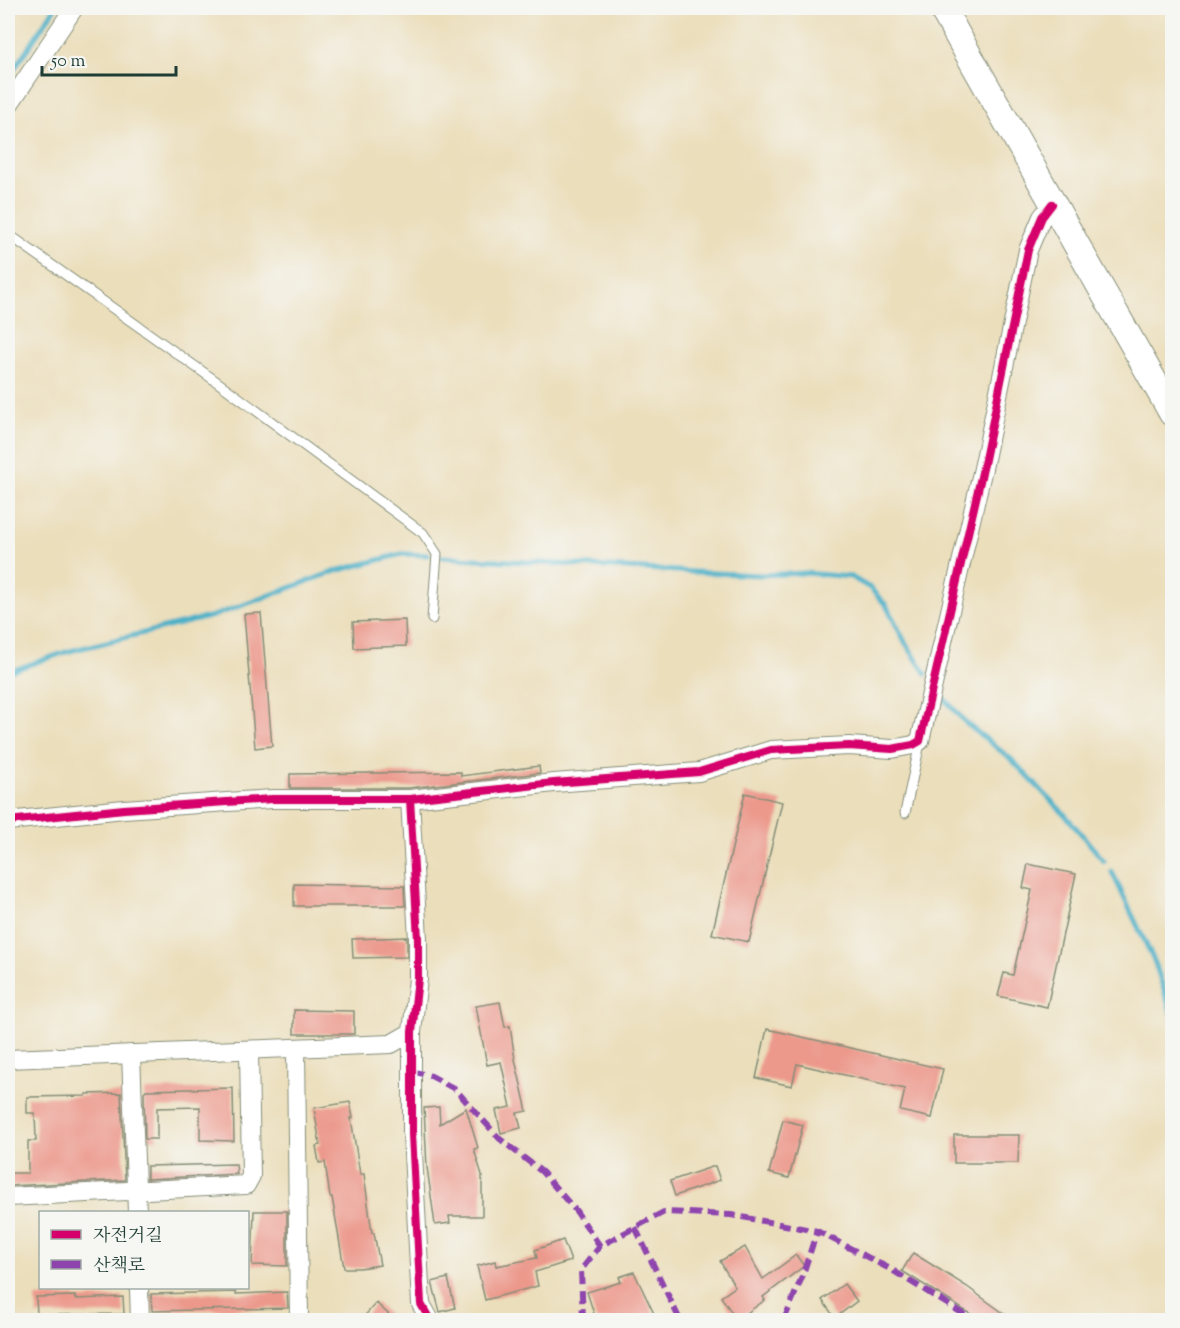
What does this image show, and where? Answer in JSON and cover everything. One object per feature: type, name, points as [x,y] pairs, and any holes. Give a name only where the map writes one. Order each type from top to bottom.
[{"type":"main road","points":[[942,8],[1173,413]]},
{"type":"street","points":[[8,106],[74,8]]},
{"type":"street","points":[[8,821],[124,809],[272,799],[410,799],[554,783],[699,772],[771,750],[849,746],[892,749],[913,745],[920,741],[984,464],[1028,250],[1042,217],[1052,204]]},
{"type":"street","points":[[410,799],[418,939],[418,979],[412,1032],[412,1134],[421,1304],[430,1320]]},
{"type":"street","points":[[8,1059],[391,1044],[412,1032]]},
{"type":"street","points":[[296,1048],[299,1320]]},
{"type":"street","points":[[8,1197],[246,1185],[252,1176],[249,1050]]},
{"type":"street","points":[[131,1054],[136,1211]]},
{"type":"street","points":[[139,1289],[140,1320]]},
{"type":"lane","points":[[8,234],[227,389],[423,533],[437,554],[432,619]]},
{"type":"lane","points":[[905,813],[920,741]]},
{"type":"building","points":[[261,613],[272,746],[255,748],[244,614]]},
{"type":"building","points":[[405,620],[406,646],[354,648],[353,622]]},
{"type":"building","points":[[539,766],[540,773],[409,788],[290,788],[290,774],[461,772],[461,776]]},
{"type":"building","points":[[745,793],[782,802],[749,942],[712,934]]},
{"type":"building","points":[[1028,864],[1076,874],[1047,1007],[998,996],[1004,973],[1013,975],[1032,890],[1023,888]]},
{"type":"building","points":[[294,884],[404,886],[405,906],[294,906]]},
{"type":"building","points":[[407,937],[407,957],[353,958],[352,939]]},
{"type":"building","points":[[500,1002],[505,1027],[510,1026],[527,1111],[517,1113],[521,1128],[501,1133],[496,1110],[511,1107],[501,1062],[487,1065],[476,1006]]},
{"type":"building","points":[[294,1010],[354,1011],[354,1034],[294,1034]]},
{"type":"building","points":[[767,1029],[943,1069],[932,1118],[900,1111],[905,1089],[797,1064],[792,1086],[756,1078]]},
{"type":"building","points":[[233,1088],[234,1141],[200,1140],[200,1107],[157,1108],[157,1139],[145,1139],[144,1092],[146,1090]]},
{"type":"building","points":[[121,1093],[125,1180],[8,1186],[8,1173],[28,1173],[28,1141],[36,1141],[35,1113],[27,1113],[27,1097]]},
{"type":"building","points":[[350,1102],[360,1174],[364,1174],[372,1233],[374,1233],[380,1265],[360,1268],[344,1268],[325,1162],[319,1163],[316,1146],[320,1145],[314,1108]]},
{"type":"building","points":[[439,1107],[440,1124],[466,1108],[478,1148],[474,1149],[482,1175],[482,1216],[449,1216],[450,1223],[435,1225],[427,1167],[424,1108]]},
{"type":"building","points":[[783,1120],[803,1125],[789,1178],[769,1173]]},
{"type":"building","points":[[954,1135],[1019,1135],[1018,1163],[954,1163]]},
{"type":"building","points":[[236,1164],[237,1174],[147,1179],[147,1166]]},
{"type":"building","points":[[715,1166],[720,1180],[675,1196],[670,1181]]},
{"type":"building","points":[[254,1211],[287,1211],[287,1266],[252,1265]]},
{"type":"building","points":[[563,1240],[571,1261],[535,1272],[538,1286],[485,1300],[477,1266],[495,1261],[496,1266],[537,1258],[535,1250]]},
{"type":"building","points":[[745,1247],[763,1279],[796,1255],[804,1266],[763,1297],[765,1300],[737,1320],[721,1297],[735,1287],[720,1261]]},
{"type":"building","points":[[913,1253],[966,1286],[1013,1320],[980,1320],[902,1271]]},
{"type":"building","points":[[634,1272],[657,1320],[596,1320],[587,1292],[621,1282],[619,1277]]},
{"type":"building","points":[[448,1278],[455,1308],[440,1312],[432,1282]]},
{"type":"building","points":[[844,1284],[857,1301],[835,1318],[822,1300]]},
{"type":"building","points":[[236,1292],[236,1294],[287,1292],[288,1308],[152,1311],[151,1294]]},
{"type":"building","points":[[75,1296],[75,1299],[123,1297],[124,1314],[37,1315],[36,1297]]},
{"type":"building","points":[[376,1303],[395,1320],[361,1320]]},
{"type":"waterway","points":[[8,78],[55,8]]},
{"type":"waterway","points":[[8,672],[66,652],[213,616],[336,571],[402,554],[429,555]]},
{"type":"waterway","points":[[442,557],[694,572],[760,575],[805,573],[851,577],[870,588],[886,605],[905,642],[926,674]]},
{"type":"waterway","points":[[940,694],[967,724],[1011,759],[1067,817],[1104,861]]},
{"type":"waterway","points":[[1112,872],[1155,963],[1172,1014]]},
{"type":"marked path","points":[[411,1071],[431,1076],[455,1089],[500,1139],[542,1172],[576,1211],[600,1246],[664,1212],[731,1215],[817,1231],[892,1270],[973,1320]]},
{"type":"marked path","points":[[635,1227],[680,1320]]},
{"type":"marked path","points":[[784,1320],[802,1277],[817,1231]]},
{"type":"marked path","points":[[583,1320],[581,1270],[600,1246]]},
{"type":"cycle path","points":[[8,821],[124,809],[272,799],[410,799],[554,783],[699,772],[771,750],[849,746],[892,749],[913,745],[920,741],[984,464],[1028,250],[1042,217],[1052,204]]},
{"type":"cycle path","points":[[410,799],[418,939],[418,979],[412,1032],[412,1134],[421,1304],[430,1320]]}]
